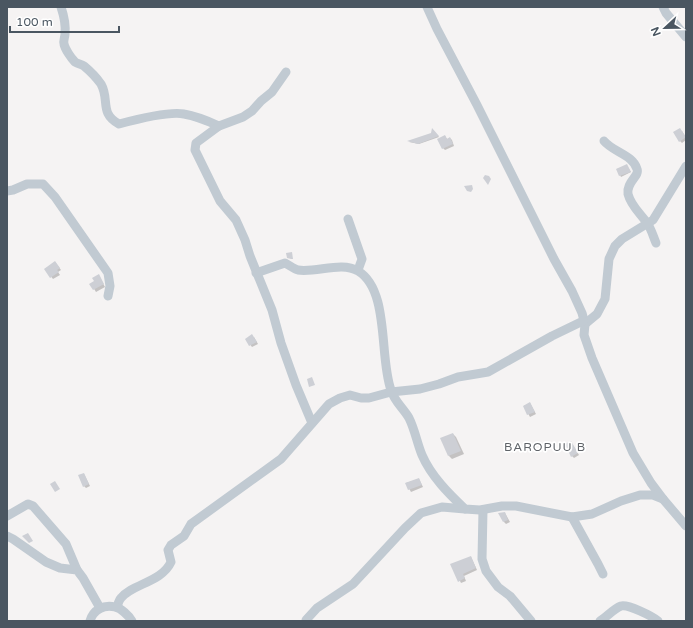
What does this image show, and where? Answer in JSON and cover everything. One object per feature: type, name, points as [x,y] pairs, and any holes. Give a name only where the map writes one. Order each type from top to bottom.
[{"type":"street","points":[[61,7],[64,17],[64,43],[68,52],[76,62],[82,64],[94,75],[101,85],[106,99],[106,110],[109,117],[114,121],[119,124],[149,117],[182,113],[219,126]]},
{"type":"street","points":[[427,7],[554,259],[572,291],[582,313],[584,322],[584,336],[592,358],[633,453],[651,483],[686,526]]},
{"type":"street","points":[[663,7],[686,36]]},
{"type":"street","points":[[286,72],[272,92],[252,111],[242,117],[219,126],[196,143],[195,150],[220,201],[236,220],[245,240],[256,273],[272,310],[288,363],[312,423]]},
{"type":"street","points":[[604,141],[608,146],[631,159],[637,169],[637,174],[629,184],[628,193],[633,207],[648,224],[656,242]]},
{"type":"street","points":[[117,607],[121,598],[158,576],[168,567],[172,562],[168,550],[171,545],[184,536],[192,524],[281,459],[329,404],[350,395],[361,398],[369,398],[391,392],[420,389],[458,378],[488,372],[552,336],[584,322],[596,314],[605,299],[609,259],[615,246],[622,239],[653,220],[686,166]]},
{"type":"street","points":[[7,191],[27,184],[43,184],[55,197],[108,273],[110,286],[108,296]]},
{"type":"street","points":[[348,220],[362,259],[358,270]]},
{"type":"street","points":[[256,273],[284,263],[298,270],[341,266],[358,270],[369,280],[379,304],[382,316],[384,352],[391,392],[408,417],[413,427],[417,442],[430,470],[465,510]]},
{"type":"street","points":[[306,621],[317,608],[353,584],[420,513],[442,507],[465,510],[483,510],[502,506],[516,506],[572,517],[592,514],[640,495],[653,495],[663,499]]},
{"type":"street","points":[[7,516],[28,504],[33,506],[66,544],[77,570],[100,608]]},
{"type":"street","points":[[483,510],[482,559],[486,571],[498,587],[510,596],[531,621]]},
{"type":"street","points":[[572,517],[602,574]]},
{"type":"street","points":[[7,536],[46,562],[60,568],[77,570]]},
{"type":"street","points":[[600,621],[619,607],[623,606],[631,607],[658,621]]},
{"type":"street","points":[[90,621],[92,616],[100,608],[117,607],[132,621]]},
{"type":"building","points":[[432,128],[439,136],[418,144],[407,141],[431,133]]},
{"type":"building","points":[[680,128],[686,137],[679,142],[673,132]]},
{"type":"building","points":[[445,135],[447,139],[450,137],[453,144],[442,149],[437,139]]},
{"type":"building","points":[[627,164],[631,172],[619,176],[616,169]]},
{"type":"building","points":[[485,175],[489,176],[491,179],[488,185],[483,178]]},
{"type":"building","points":[[472,185],[473,189],[471,192],[467,191],[464,186]]},
{"type":"building","points":[[292,252],[293,259],[287,258],[286,253]]},
{"type":"building","points":[[55,261],[60,268],[57,270],[59,272],[50,278],[44,269]]},
{"type":"building","points":[[99,274],[104,284],[93,290],[89,284],[94,281],[92,278]]},
{"type":"building","points":[[252,334],[257,342],[249,346],[245,339]]},
{"type":"building","points":[[312,377],[315,385],[309,387],[307,379]]},
{"type":"building","points":[[530,402],[535,412],[527,415],[523,406]]},
{"type":"building","points":[[453,433],[461,451],[448,456],[440,438]]},
{"type":"building","points":[[571,441],[578,453],[571,457],[565,444]]},
{"type":"building","points":[[84,473],[89,484],[83,487],[78,475]]},
{"type":"building","points":[[419,478],[422,485],[408,490],[405,483]]},
{"type":"building","points":[[55,481],[60,489],[55,492],[50,484]]},
{"type":"building","points":[[505,512],[508,520],[503,522],[498,513]]},
{"type":"building","points":[[28,533],[33,541],[29,543],[22,536]]},
{"type":"building","points":[[471,556],[476,568],[463,574],[465,578],[458,582],[450,564]]},
{"type":"district","name":"BAROPUU B","points":[[545,447]]}]
